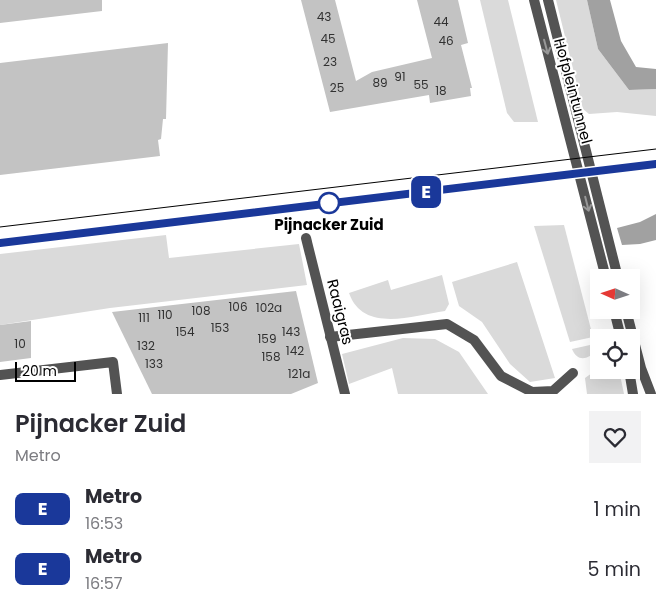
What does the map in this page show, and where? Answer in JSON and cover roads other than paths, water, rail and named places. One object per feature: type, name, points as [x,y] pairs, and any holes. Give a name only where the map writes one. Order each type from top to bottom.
[{"type":"street","name":"Hofpleintunnel","points":[[534,0],[604,269]]},
{"type":"street","name":"Hofpleintunnel","points":[[548,0],[616,269]]},
{"type":"street","name":"Raaigras","points":[[306,238],[345,394]]},
{"type":"street","points":[[628,319],[641,368],[651,394]]},
{"type":"street","points":[[330,337],[447,324],[474,340],[502,376],[532,392],[552,391],[573,373]]},
{"type":"street","points":[[0,376],[113,362],[117,394]]},
{"type":"street","points":[[630,379],[633,394]]},
{"type":"tram line","points":[[0,227],[656,149]]},
{"type":"tram line","points":[[0,243],[656,164]]},
{"type":"metro line","name":"E","points":[[0,243],[656,164]]},
{"type":"place","name":"Pijnacker Zuid","points":[[329,203]]}]
